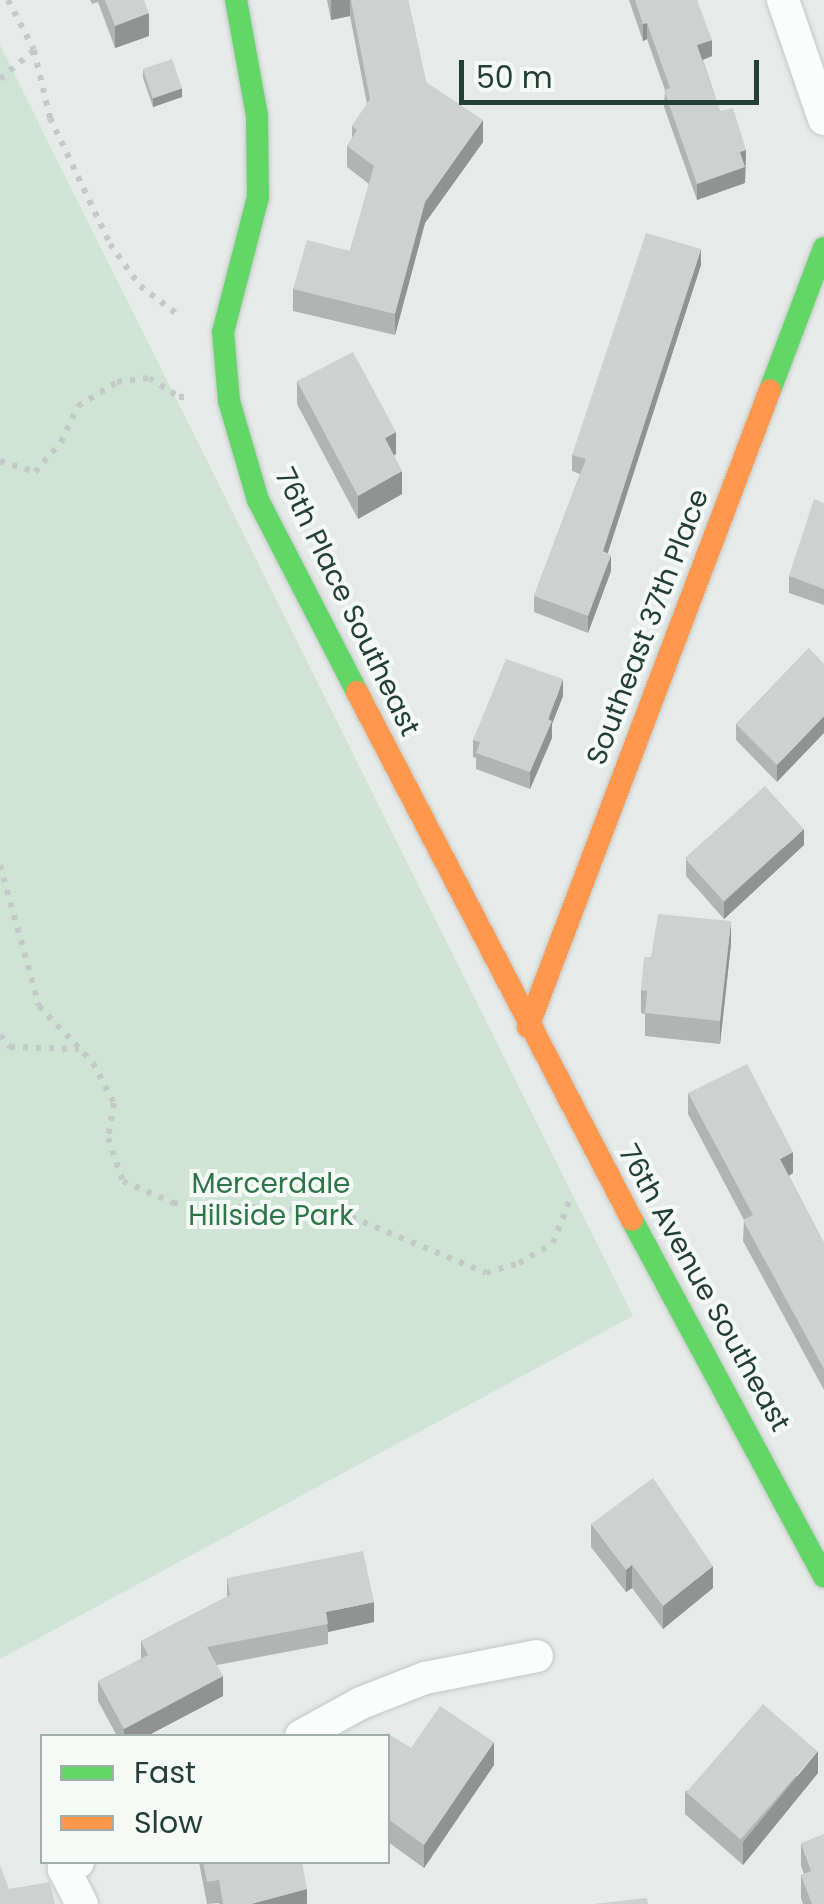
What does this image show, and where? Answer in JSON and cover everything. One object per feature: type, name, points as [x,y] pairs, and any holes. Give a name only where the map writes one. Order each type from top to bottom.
[{"type":"street","name":"76th Place Southeast","points":[[236,0],[256,116],[258,197],[223,332],[229,401],[258,500],[528,1028]]},
{"type":"street","points":[[783,0],[824,119]]},
{"type":"street","name":"Southeast 37th Place","points":[[528,1028],[824,248]]},
{"type":"street","name":"76th Avenue Southeast","points":[[528,1028],[824,1578]]},
{"type":"street","points":[[305,1734],[361,1703],[424,1678],[537,1656]]},
{"type":"street","points":[[71,1865],[82,1904]]},
{"type":"path","points":[[8,0],[34,50],[50,118],[110,244],[140,286],[182,318],[223,332]]},
{"type":"path","points":[[0,79],[34,50]]},
{"type":"path","points":[[0,461],[35,472],[61,442],[78,406],[118,382],[149,378],[179,397],[202,398]]},
{"type":"path","points":[[0,865],[39,1006],[80,1049],[114,1103],[108,1138],[123,1181],[173,1204],[338,1212],[486,1273],[519,1262],[554,1243],[577,1182],[599,1158]]},
{"type":"path","points":[[0,1035],[10,1047],[80,1049]]},
{"type":"green space","name":"Mercerdale Hillside Park","points":[[0,45],[633,1316],[0,1659]]},
{"type":"building","points":[[105,0],[144,0],[149,13],[115,26]]},
{"type":"building","points":[[351,0],[408,0],[426,82],[483,120],[425,202],[395,314],[293,289],[307,240],[350,251],[374,166],[347,146],[357,130],[352,126],[370,99]]},
{"type":"building","points":[[635,0],[697,0],[712,40],[697,45],[720,111],[733,108],[746,150],[740,152],[745,167],[697,184],[664,90],[670,88]]},
{"type":"building","points":[[172,59],[182,88],[153,98],[143,69]]},
{"type":"building","points":[[646,233],[701,249],[603,551],[611,555],[588,616],[534,596],[586,459],[572,455]]},
{"type":"building","points":[[353,352],[396,432],[385,438],[402,471],[358,496],[297,381]]},
{"type":"building","points":[[814,499],[824,503],[824,589],[789,576]]},
{"type":"building","points":[[809,648],[824,664],[824,716],[777,765],[736,724]]},
{"type":"building","points":[[506,659],[563,679],[548,719],[552,721],[530,772],[476,753],[480,742],[473,740]]},
{"type":"building","points":[[765,786],[804,829],[724,901],[685,858]]},
{"type":"building","points":[[658,914],[731,921],[720,1021],[645,1013],[647,991],[641,990],[644,957],[651,957]]},
{"type":"building","points":[[747,1064],[793,1152],[780,1159],[824,1243],[824,1369],[743,1220],[753,1215],[688,1093]]},
{"type":"building","points":[[653,1478],[713,1566],[663,1606],[632,1565],[626,1570],[591,1524]]},
{"type":"building","points":[[363,1551],[374,1602],[326,1612],[328,1624],[207,1647],[223,1676],[124,1729],[98,1681],[148,1655],[141,1641],[230,1595],[227,1578]]},
{"type":"building","points":[[763,1704],[817,1751],[741,1840],[686,1792]]},
{"type":"building","points":[[440,1706],[494,1742],[424,1845],[390,1820],[390,1735],[411,1748]]},
{"type":"building","points":[[824,1834],[824,1904],[812,1904],[801,1875],[811,1871],[801,1843]]},
{"type":"building","points":[[203,1864],[302,1864],[307,1889],[251,1904],[223,1904],[219,1880],[207,1882]]},
{"type":"building","points":[[0,1865],[9,1889],[50,1882],[55,1904],[0,1904]]},
{"type":"building","points":[[647,1898],[648,1904],[593,1904]]},
{"type":"traffic: fast","points":[[236,0],[257,116],[258,197],[223,332],[229,401],[258,500],[357,692]]},
{"type":"traffic: fast","points":[[770,390],[824,248]]},
{"type":"traffic: fast","points":[[632,1220],[824,1577]]},
{"type":"traffic: slow","points":[[528,1027],[770,390]]},
{"type":"traffic: slow","points":[[357,692],[632,1220]]}]
